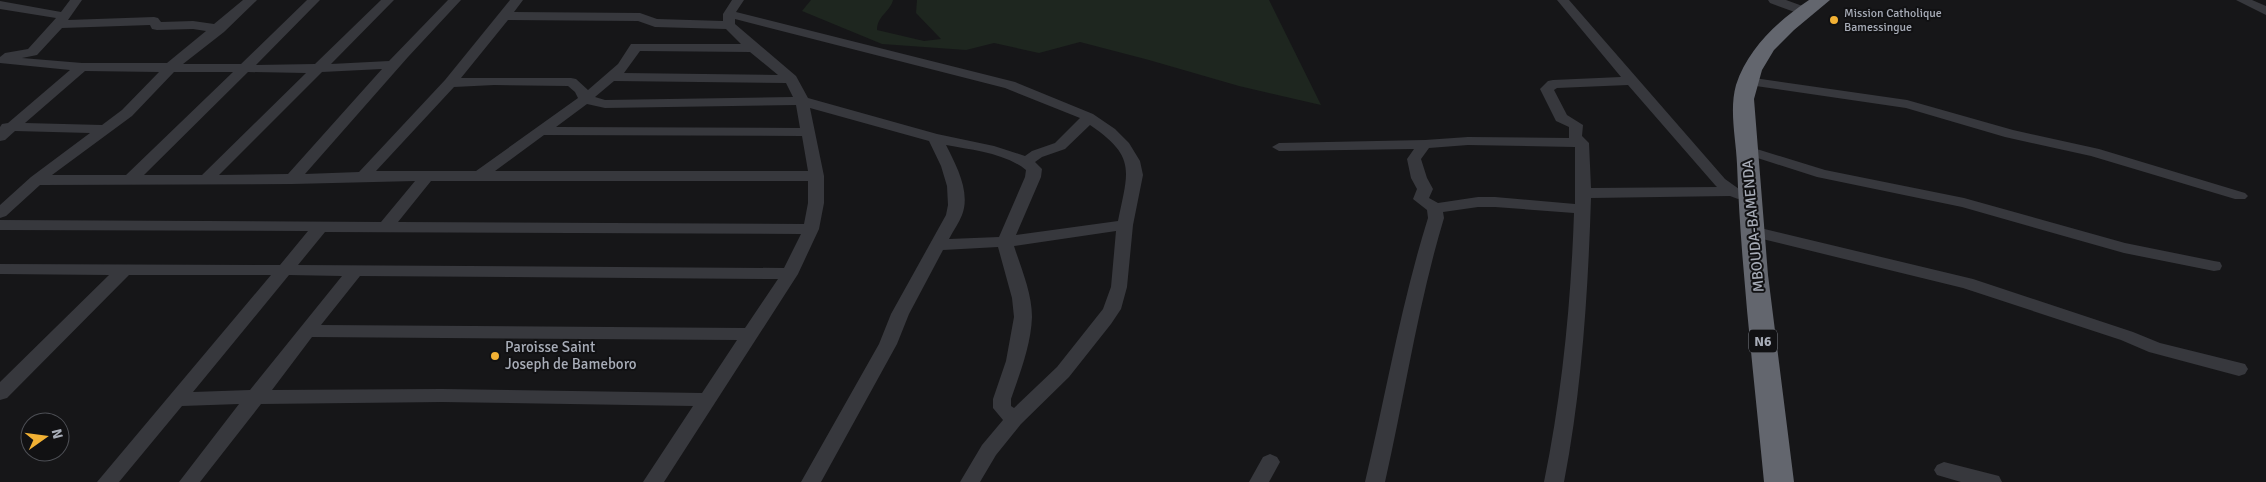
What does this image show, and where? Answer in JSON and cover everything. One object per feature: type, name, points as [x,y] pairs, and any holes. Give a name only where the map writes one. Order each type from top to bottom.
[{"type":"highway","name":"MBOUDA-BAMENDA","points":[[1779,482],[1752,231],[1741,196],[1747,150],[1744,92],[1757,59],[1771,40],[1804,11],[1821,0]]},
{"type":"street","points":[[1,61],[12,55],[32,52],[76,0]]},
{"type":"street","points":[[0,213],[36,180],[126,113],[170,68],[219,29],[251,0]]},
{"type":"street","points":[[131,179],[212,102],[314,0]]},
{"type":"street","points":[[206,179],[388,0]]},
{"type":"street","points":[[292,179],[393,65],[455,0]]},
{"type":"street","points":[[363,176],[450,84],[517,0]]},
{"type":"street","points":[[729,19],[738,0]]},
{"type":"street","points":[[1563,0],[1720,182],[1741,196]]},
{"type":"street","points":[[1774,0],[1804,11]]},
{"type":"street","points":[[2242,0],[2266,11]]},
{"type":"street","points":[[0,5],[60,20],[154,21],[157,26],[193,25],[219,29]]},
{"type":"street","points":[[504,16],[640,17],[655,23],[729,19],[1010,85],[1058,103],[1088,118],[1110,132],[1124,146],[1133,161],[1135,175],[1125,225],[1119,287],[1112,309],[1106,320],[1063,372],[1014,419],[989,450],[970,482]]},
{"type":"street","points":[[653,482],[790,274],[811,229],[816,203],[816,176],[802,102],[791,79],[753,48],[729,19]]},
{"type":"street","points":[[478,177],[585,99],[627,62],[632,50],[639,47],[753,48]]},
{"type":"street","points":[[1,61],[82,67],[278,70],[393,65]]},
{"type":"street","points":[[0,137],[6,127],[82,67]]},
{"type":"street","points":[[611,77],[791,79]]},
{"type":"street","points":[[450,84],[494,81],[571,82],[581,90],[585,99]]},
{"type":"street","points":[[1582,142],[1575,137],[1576,125],[1561,118],[1547,89],[1553,84],[1631,81]]},
{"type":"street","points":[[1747,81],[1907,104],[2010,134],[2094,152],[2240,196]]},
{"type":"street","points":[[585,99],[605,104],[802,102],[936,138],[975,145],[1028,162],[1034,169],[1033,177],[1005,242],[1021,298],[1023,317],[1015,361],[1002,398],[1002,408],[1014,419]]},
{"type":"street","points":[[1028,162],[1034,154],[1057,148],[1078,130],[1088,118]]},
{"type":"street","points":[[6,127],[105,129]]},
{"type":"street","points":[[543,131],[808,132]]},
{"type":"street","points":[[811,482],[888,344],[900,314],[954,215],[957,196],[951,173],[936,138]]},
{"type":"street","points":[[1278,146],[1425,144],[1468,141],[1582,142]]},
{"type":"street","points":[[1554,482],[1565,427],[1581,251],[1583,201],[1582,142]]},
{"type":"street","points":[[1425,144],[1414,159],[1419,178],[1425,189],[1421,199],[1435,208],[1486,202],[1741,196]]},
{"type":"street","points":[[1747,150],[1822,174],[1964,203],[2124,248],[2214,266]]},
{"type":"street","points":[[36,180],[292,179],[363,176],[816,176]]},
{"type":"street","points":[[387,225],[426,177]]},
{"type":"street","points":[[1375,482],[1394,401],[1421,267],[1436,218],[1435,208]]},
{"type":"street","points":[[0,225],[387,225],[811,229]]},
{"type":"street","points":[[107,482],[322,225]]},
{"type":"street","points":[[937,245],[1005,242],[1125,225]]},
{"type":"street","points":[[1752,231],[1967,283],[2127,336],[2155,348],[2239,369]]},
{"type":"street","points":[[0,269],[790,274]]},
{"type":"street","points":[[0,393],[125,269]]},
{"type":"street","points":[[189,482],[254,396],[356,270]]},
{"type":"street","points":[[307,331],[750,334]]},
{"type":"street","points":[[178,399],[254,396],[468,396],[707,400]]},
{"type":"street","points":[[1259,482],[1270,462]]},
{"type":"street","points":[[1944,470],[1992,482]]},
{"type":"shaded area","points":[[811,0],[893,0],[879,21],[877,30],[924,41],[941,39],[916,13],[917,0],[1269,0],[1321,105],[1239,86],[1080,42],[1039,53],[994,43],[966,50],[882,44],[802,11]]},
{"type":"place","name":"Mission Catholique Bamessingue","points":[[1834,20]]},
{"type":"place","name":"Paroisse Saint Joseph de Bameboro","points":[[495,356]]}]
